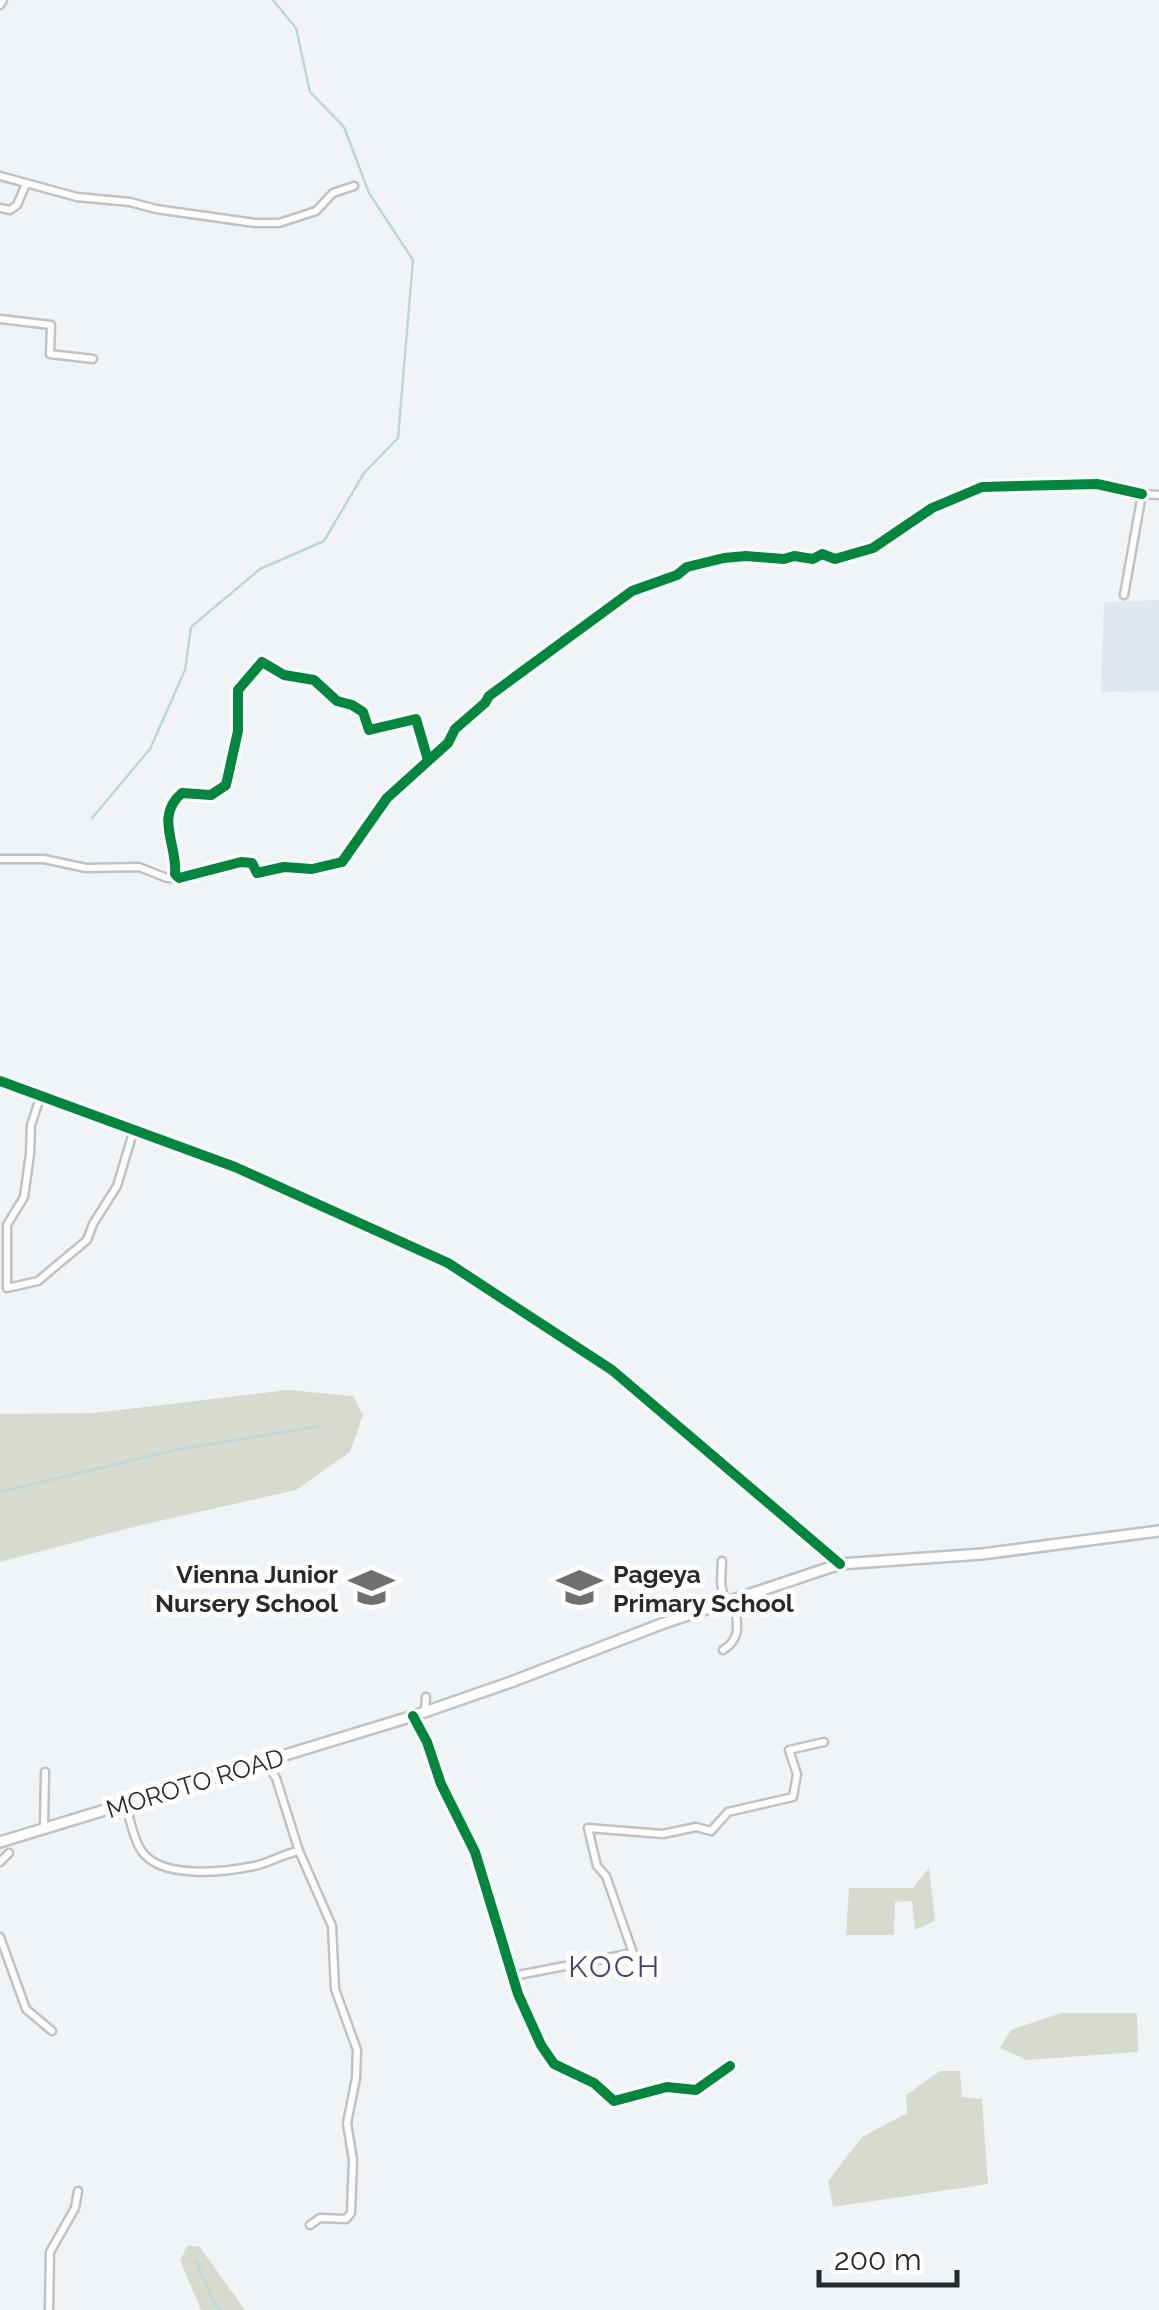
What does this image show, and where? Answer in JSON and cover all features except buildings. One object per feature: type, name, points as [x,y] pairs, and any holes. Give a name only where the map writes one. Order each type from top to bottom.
[{"type":"main road","name":"MOROTO ROAD","points":[[0,1842],[413,1716],[729,1600],[840,1564],[982,1554],[1159,1531]]},
{"type":"street","points":[[0,176],[77,197],[255,223],[279,223],[316,211],[333,192],[354,186]]},
{"type":"street","points":[[0,208],[10,210],[16,205],[26,184]]},
{"type":"street","points":[[0,320],[51,325],[50,354],[94,360]]},
{"type":"street","points":[[0,859],[44,859],[86,868],[139,867],[168,878],[241,862],[252,863],[257,872],[284,866],[312,869],[342,862],[387,798],[448,743],[455,729],[501,685],[581,631],[632,590],[676,575],[687,567],[746,556],[784,560],[794,556],[813,559],[822,554],[834,558],[873,548],[932,508],[982,487],[1097,484],[1159,495]]},
{"type":"street","points":[[1124,596],[1142,494]]},
{"type":"street","points":[[179,878],[167,830],[174,800],[182,793],[211,795],[226,786],[238,731],[238,690],[262,662],[284,675],[314,680],[337,701],[363,712],[369,730],[416,719],[428,760]]},
{"type":"street","points":[[0,1081],[235,1167],[448,1262],[612,1370],[840,1564]]},
{"type":"street","points":[[41,1095],[31,1125],[24,1197],[7,1225],[8,1288],[38,1281],[87,1240],[117,1186],[134,1129]]},
{"type":"street","points":[[722,1561],[721,1584],[739,1630],[734,1644],[723,1650]]},
{"type":"street","points":[[425,1710],[426,1697]]},
{"type":"street","points":[[413,1716],[475,1852],[519,1998],[552,2063],[594,2083],[610,2101],[666,2087],[696,2090],[730,2066]]},
{"type":"street","points":[[513,1976],[633,1953],[606,1876],[597,1866],[588,1828],[663,1834],[696,1827],[711,1831],[728,1812],[793,1797],[797,1774],[789,1750],[824,1742]]},
{"type":"street","points":[[266,1763],[276,1778],[298,1851],[332,1926],[333,1979],[358,2050],[347,2123],[352,2212],[346,2219],[320,2218],[310,2225]]},
{"type":"street","points":[[44,1829],[45,1772]]},
{"type":"street","points":[[126,1805],[139,1848],[146,1857],[190,1872],[215,1873],[255,1866],[298,1851]]},
{"type":"street","points":[[0,1862],[9,1853]]},
{"type":"street","points":[[0,1937],[26,2009],[52,2031]]},
{"type":"street","points":[[49,2310],[50,2252],[75,2208],[78,2191]]},
{"type":"shaded area","points":[[1159,600],[1159,691],[1101,692],[1104,602]]},
{"type":"shaded area","points":[[288,1390],[353,1396],[363,1415],[350,1452],[296,1490],[0,1562],[0,1414],[94,1413]]},
{"type":"shaded area","points":[[929,1868],[935,1921],[915,1930],[912,1901],[895,1902],[894,1935],[846,1935],[849,1888],[913,1888]]},
{"type":"shaded area","points":[[1061,2013],[1137,2013],[1138,2052],[1027,2060],[1000,2048],[1011,2030]]},
{"type":"shaded area","points":[[940,2071],[960,2071],[962,2097],[982,2099],[988,2184],[833,2207],[828,2181],[862,2137],[907,2113],[906,2095]]},
{"type":"shaded area","points":[[187,2246],[199,2246],[245,2310],[201,2310],[180,2260]]},
{"type":"waterway","points":[[92,818],[150,749],[185,670],[191,627],[260,569],[324,541],[364,473],[398,438],[413,260],[369,193],[344,127],[310,92],[296,28],[273,0]]},
{"type":"waterway","points":[[0,1492],[175,1450],[321,1426]]},
{"type":"waterway","points":[[196,2261],[214,2303],[221,2310]]},
{"type":"cycle path","points":[[428,760],[416,719],[369,730],[363,712],[337,701],[314,680],[284,675],[262,662],[238,690],[238,731],[226,785],[211,795],[182,793],[170,811],[175,874],[179,878],[241,862],[252,863],[257,873],[284,867],[312,869],[342,862],[387,798],[448,743],[455,729],[489,696],[632,591],[677,575],[687,567],[746,556],[813,559],[822,554],[835,559],[873,548],[932,508],[982,487],[1097,484],[1142,494]]},
{"type":"cycle path","points":[[0,1081],[235,1167],[448,1263],[612,1370],[840,1564]]},
{"type":"cycle path","points":[[413,1716],[475,1852],[518,1994],[554,2064],[594,2083],[614,2101],[667,2087],[696,2090],[730,2066]]},
{"type":"place","name":"Vienna Junior Nursery School","points":[[371,1588]]},
{"type":"place","name":"Pageya Primary School","points":[[580,1588]]},
{"type":"district","name":"KOCH","points":[[615,1967]]}]
